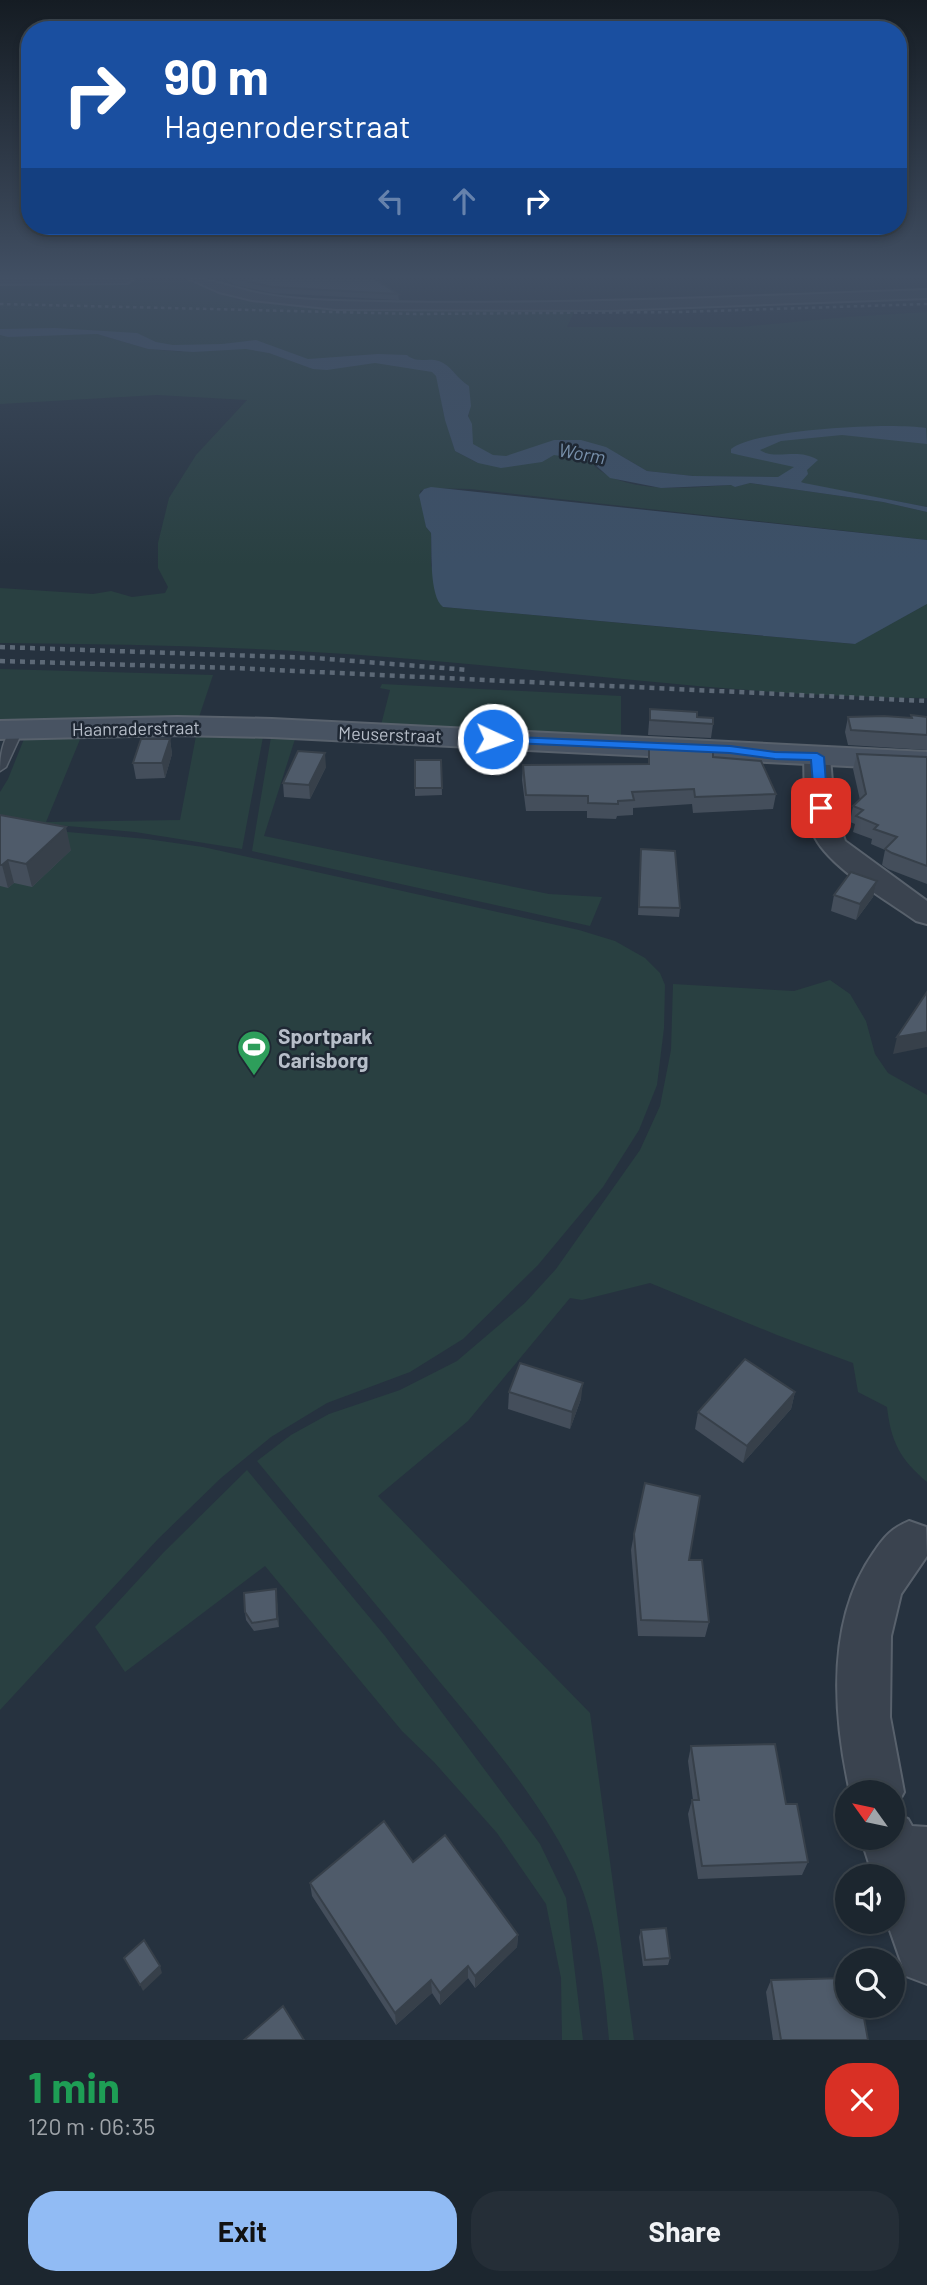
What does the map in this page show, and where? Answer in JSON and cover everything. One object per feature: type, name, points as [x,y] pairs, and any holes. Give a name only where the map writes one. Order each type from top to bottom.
[{"type":"street","name":"Haanraderstraat","points":[[9,730],[177,726],[272,728]]},
{"type":"street","name":"Meuserstraat","points":[[272,728],[730,750],[775,756],[927,761]]},
{"type":"street","points":[[817,757],[821,808],[828,841],[838,852],[927,915]]},
{"type":"street","points":[[874,1780],[863,1705],[869,1622],[880,1587],[909,1543]]},
{"type":"street","points":[[903,1850],[927,1955]]},
{"type":"lane","points":[[1,763],[9,730]]},
{"type":"green space","points":[[0,374],[927,374],[927,507],[810,485],[800,482],[794,470],[778,477],[693,476],[647,471],[618,454],[594,466],[608,476],[642,486],[735,487],[749,483],[883,502],[927,512],[927,540],[470,489],[427,488],[420,491],[426,527],[431,533],[431,565],[443,607],[854,644],[927,604],[927,698],[859,697],[724,688],[339,654],[193,647],[0,643],[0,588],[93,594],[111,591],[132,597],[165,593],[168,587],[158,568],[158,543],[169,498],[196,455],[247,400],[157,395],[0,404]],"holes":[[[439,382],[470,409],[468,422],[478,463],[455,451],[443,411]]]},
{"type":"green space","points":[[0,669],[213,675],[198,720],[0,724]]},
{"type":"green space","points":[[382,684],[621,696],[621,736],[381,725],[390,690],[380,688]]},
{"type":"green space","points":[[196,736],[263,737],[242,849],[135,832],[0,820],[0,792],[24,739],[81,737],[46,822],[180,820]]},
{"type":"green space","points":[[271,737],[295,739],[264,836],[549,894],[602,897],[590,926],[252,851]]},
{"type":"green space","points":[[0,826],[147,839],[203,847],[579,930],[615,941],[645,958],[660,973],[665,985],[664,1028],[657,1085],[639,1130],[603,1187],[538,1265],[463,1339],[410,1372],[327,1403],[271,1437],[221,1478],[158,1539],[0,1710]]},
{"type":"green space","points":[[830,980],[850,994],[866,1021],[875,1054],[888,1073],[927,1095],[927,1482],[910,1466],[898,1449],[887,1407],[858,1392],[853,1363],[650,1283],[582,1300],[570,1298],[468,1421],[378,1496],[590,1713],[634,2040],[609,2040],[602,1973],[588,1905],[571,1864],[542,1813],[490,1742],[257,1461],[291,1435],[329,1414],[400,1390],[457,1361],[525,1303],[556,1269],[640,1150],[660,1106],[671,1050],[673,984],[794,991]]},
{"type":"green space","points":[[247,1470],[385,1636],[540,1844],[566,1898],[583,2040],[562,2040],[561,1978],[546,1904],[497,1833],[434,1762],[402,1731],[265,1566],[125,1672],[95,1627],[163,1553]]},
{"type":"water","name":"Worm","points":[[434,374],[456,374],[469,386],[471,406],[468,416],[472,424],[473,444],[493,455],[506,456],[554,440],[581,440],[606,447],[647,471],[693,476],[778,477],[794,467],[731,453],[731,449],[767,436],[795,432],[885,426],[926,428],[927,444],[842,435],[781,441],[760,450],[773,454],[802,454],[818,460],[807,470],[808,474],[801,482],[927,507],[927,512],[883,502],[750,483],[735,487],[661,488],[610,478],[592,462],[554,455],[542,462],[501,468],[478,463],[455,451]]},
{"type":"water","points":[[431,487],[927,540],[927,604],[855,644],[443,607],[435,593],[431,533],[426,527],[419,495],[424,489]]},
{"type":"building","points":[[650,709],[697,712],[697,717],[713,718],[713,724],[650,720]]},
{"type":"building","points":[[911,715],[927,717],[927,735],[851,730],[848,717],[912,718]]},
{"type":"building","points":[[141,739],[170,739],[162,763],[133,763]]},
{"type":"building","points":[[649,744],[713,747],[713,757],[761,761],[776,794],[695,797],[694,789],[632,792],[634,800],[618,801],[618,804],[588,803],[588,796],[526,795],[523,765],[649,764]]},
{"type":"building","points":[[298,751],[325,753],[309,785],[283,783]]},
{"type":"building","points":[[857,754],[927,757],[927,866],[885,849],[897,837],[874,829],[878,825],[856,816],[863,810],[853,806],[866,794]]},
{"type":"building","points":[[415,760],[441,760],[442,788],[415,788]]},
{"type":"building","points":[[0,815],[66,827],[26,864],[8,860],[0,865]]},
{"type":"building","points":[[641,849],[675,851],[680,908],[639,907]]},
{"type":"building","points":[[851,872],[877,881],[860,904],[834,895]]},
{"type":"building","points":[[927,992],[927,1032],[897,1037]]},
{"type":"building","points":[[745,1359],[795,1392],[747,1446],[698,1412]]},
{"type":"building","points":[[520,1363],[583,1383],[572,1412],[509,1392]]},
{"type":"building","points":[[645,1483],[700,1496],[689,1560],[702,1560],[709,1622],[641,1620],[634,1534]]},
{"type":"building","points":[[276,1589],[277,1619],[252,1623],[245,1612],[244,1593]]},
{"type":"building","points":[[775,1744],[786,1804],[797,1804],[808,1862],[702,1866],[692,1800],[699,1800],[691,1746]]},
{"type":"building","points":[[384,1821],[413,1862],[445,1835],[518,1935],[475,1976],[468,1966],[440,1993],[431,1980],[395,2013],[310,1883]]},
{"type":"building","points":[[666,1928],[670,1958],[645,1960],[641,1930]]},
{"type":"building","points":[[144,1940],[160,1966],[140,1985],[124,1958]]},
{"type":"building","points":[[835,1978],[835,2018],[864,2018],[868,2040],[781,2040],[771,1980]]},
{"type":"building","points":[[283,2006],[304,2040],[244,2040]]},
{"type":"railway","points":[[0,647],[315,658],[469,670]]},
{"type":"railway","points":[[0,661],[233,668],[927,701]]},
{"type":"place","name":"Sportpark Carisborg","points":[[254,1077]]},
{"type":"route","points":[[493,739],[753,751],[775,756],[817,757],[821,808]]}]
